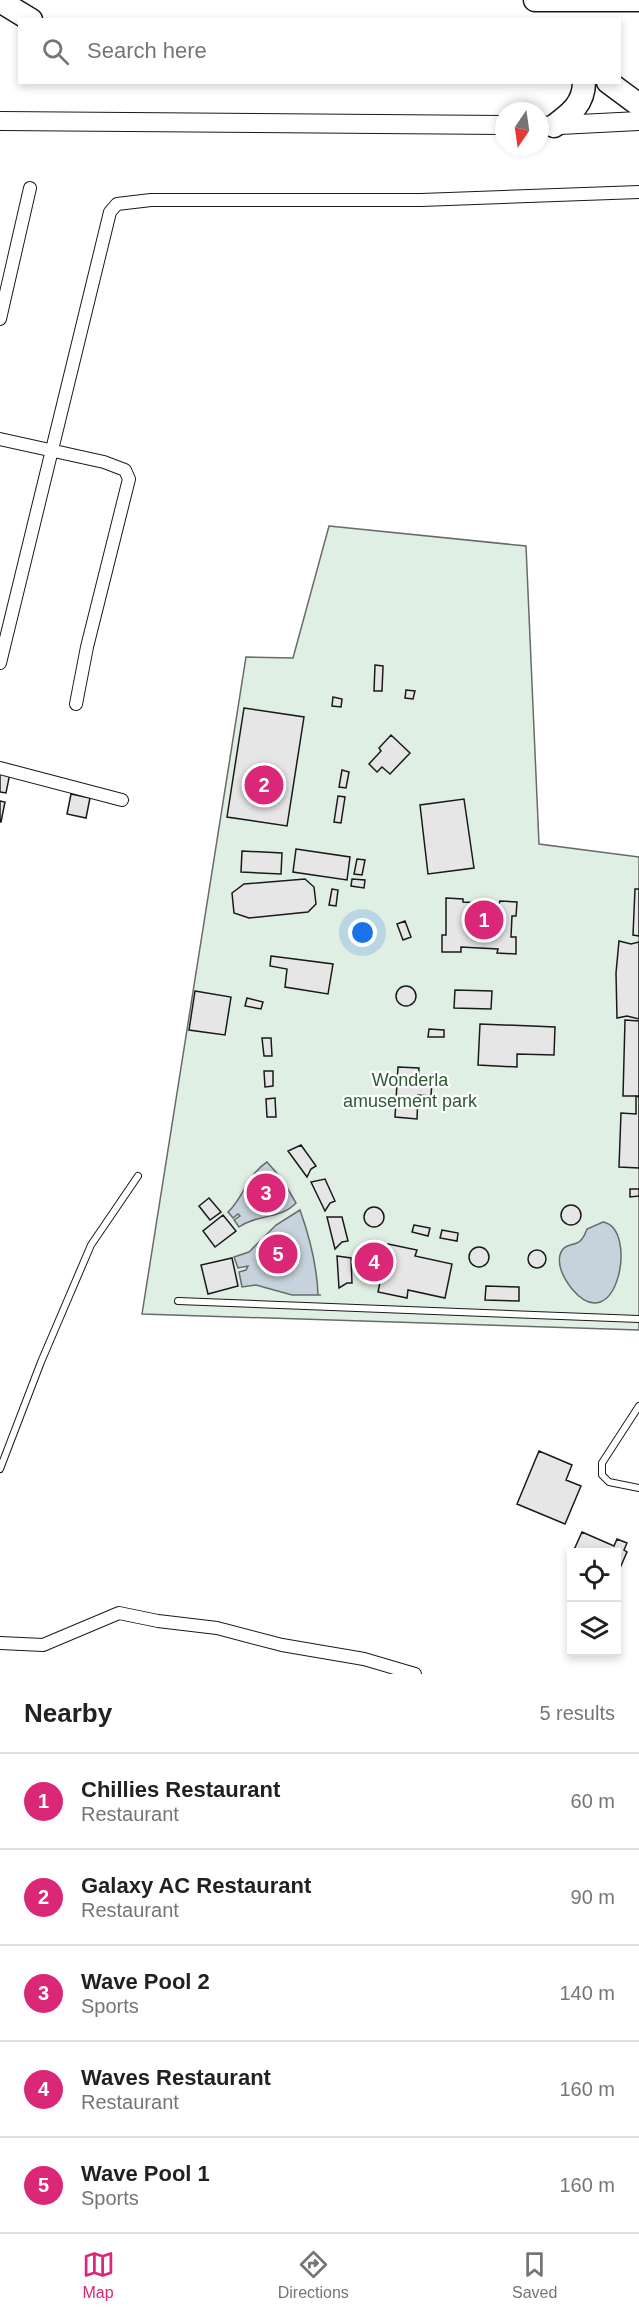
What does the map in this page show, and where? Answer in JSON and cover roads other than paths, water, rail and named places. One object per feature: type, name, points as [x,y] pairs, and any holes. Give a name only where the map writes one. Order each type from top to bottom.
[{"type":"highway","points":[[535,0],[639,0]]},
{"type":"highway","points":[[0,1],[28,18]]},
{"type":"highway","points":[[549,125],[574,111],[584,92],[584,84]]},
{"type":"highway","points":[[611,84],[639,105]]},
{"type":"main road","points":[[0,121],[495,125]]},
{"type":"main road","points":[[549,126],[639,121]]},
{"type":"street","points":[[0,319],[30,188]]},
{"type":"street","points":[[0,663],[110,212],[117,204],[151,200],[421,200],[639,192]]},
{"type":"street","points":[[0,439],[114,466],[124,470],[129,479],[87,647],[76,704]]},
{"type":"street","points":[[0,768],[122,800]]},
{"type":"street","points":[[0,1643],[44,1645],[119,1613],[158,1621],[217,1628],[282,1645],[364,1659],[415,1674]]},
{"type":"lane","points":[[0,1469],[41,1362],[91,1245],[138,1176]]},
{"type":"lane","points":[[178,1301],[639,1319]]},
{"type":"lane","points":[[639,1406],[602,1463],[602,1475],[609,1482],[639,1488]]},
{"type":"place","name":"Galaxy AC Restaurant","points":[[264,785]]},
{"type":"place","name":"Chillies Restaurant","points":[[484,920]]},
{"type":"place","name":"Wave Pool 2","points":[[266,1193]]},
{"type":"place","name":"Wave Pool 1","points":[[278,1254]]},
{"type":"place","name":"Waves Restaurant","points":[[374,1262]]},
{"type":"park label","name":"Wonderla amusement park","points":[[410,1090]]}]
